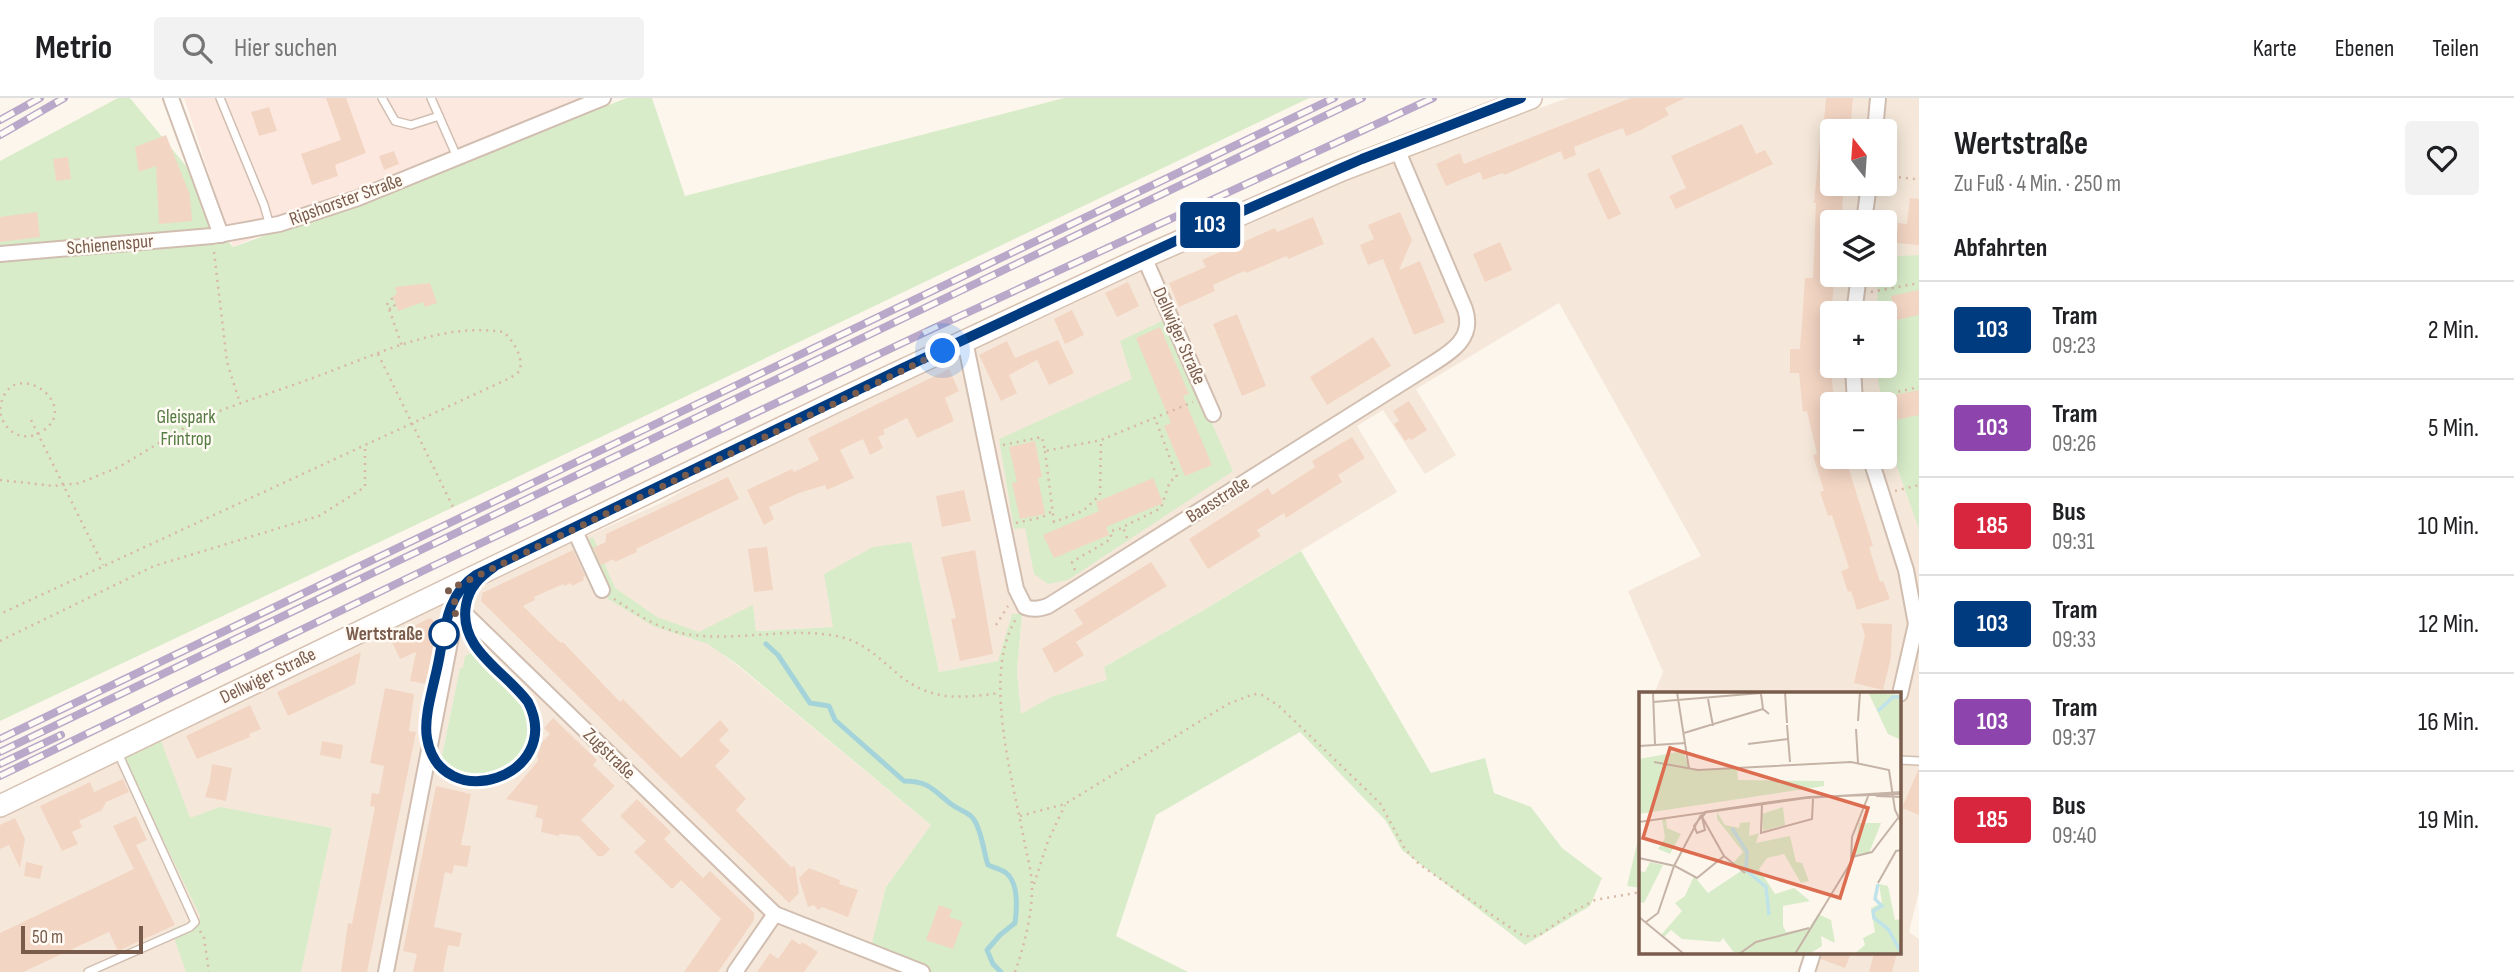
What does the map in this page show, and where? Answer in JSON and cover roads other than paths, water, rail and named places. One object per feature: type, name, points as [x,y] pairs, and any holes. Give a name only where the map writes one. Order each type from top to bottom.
[{"type":"main road","name":"Dellwiger Straße","points":[[0,806],[116,750],[452,598],[574,529],[1144,257],[1342,170],[1531,98]]},
{"type":"street","points":[[171,98],[216,235]]},
{"type":"street","name":"Ripshorster Straße","points":[[216,235],[270,227],[358,198],[603,98]]},
{"type":"street","points":[[1876,119],[1878,98]]},
{"type":"street","name":"Baasstraße","points":[[965,341],[1003,527],[1022,602],[1032,610],[1048,606],[1457,346],[1469,327],[1468,316],[1397,149]]},
{"type":"street","name":"Schienenspur","points":[[0,254],[216,235]]},
{"type":"street","name":"Dellwiger Straße","points":[[1144,257],[1213,414]]},
{"type":"street","points":[[1874,469],[1912,568],[1918,624],[1901,692]]},
{"type":"street","points":[[574,529],[602,590]]},
{"type":"street","points":[[386,972],[452,598]]},
{"type":"street","name":"Zugstraße","points":[[452,598],[775,914],[922,972]]},
{"type":"street","points":[[735,972],[775,914]]},
{"type":"street","points":[[1807,972],[1813,954]]},
{"type":"lane","points":[[220,98],[264,205],[270,227]]},
{"type":"lane","points":[[382,98],[395,121],[411,125],[439,116]]},
{"type":"lane","points":[[431,98],[457,157]]},
{"type":"lane","points":[[88,972],[190,927],[195,922],[116,750]]},
{"type":"waterway","points":[[766,644],[778,655],[810,703],[829,706],[835,720],[904,781],[930,787],[976,822],[988,865],[1010,876],[1015,889],[1015,923],[987,950],[993,964],[1001,972]]},
{"type":"tram line","points":[[503,561],[500,563],[489,570],[483,574],[474,584],[466,603],[466,623],[479,651],[528,702],[535,730],[529,753],[513,770],[492,779],[468,780],[447,771],[432,753],[427,724],[438,654],[448,615],[459,590],[474,576],[485,570],[903,368],[1197,231],[1362,158],[1521,98]]},
{"type":"tram line","name":"103","points":[[494,567],[482,575],[470,590],[465,609],[467,631],[477,649],[528,702],[534,733],[528,754],[517,767],[499,778],[476,782],[468,781],[444,768],[432,752],[427,736],[449,609],[459,590],[469,579],[903,368],[1197,231],[1362,159],[1521,98]]},
{"type":"railway","points":[[0,120],[40,98]]},
{"type":"railway","points":[[0,135],[64,98]]},
{"type":"railway","points":[[0,739],[1334,98]]},
{"type":"railway","points":[[0,752],[1362,98]]},
{"type":"railway","points":[[0,776],[934,328],[1433,98]]},
{"type":"railway","points":[[0,764],[61,735]]},
{"type":"place","name":"Wertstraße","points":[[444,634]]},
{"type":"park label","name":"Gleispark Frintrop","points":[[186,428]]}]
